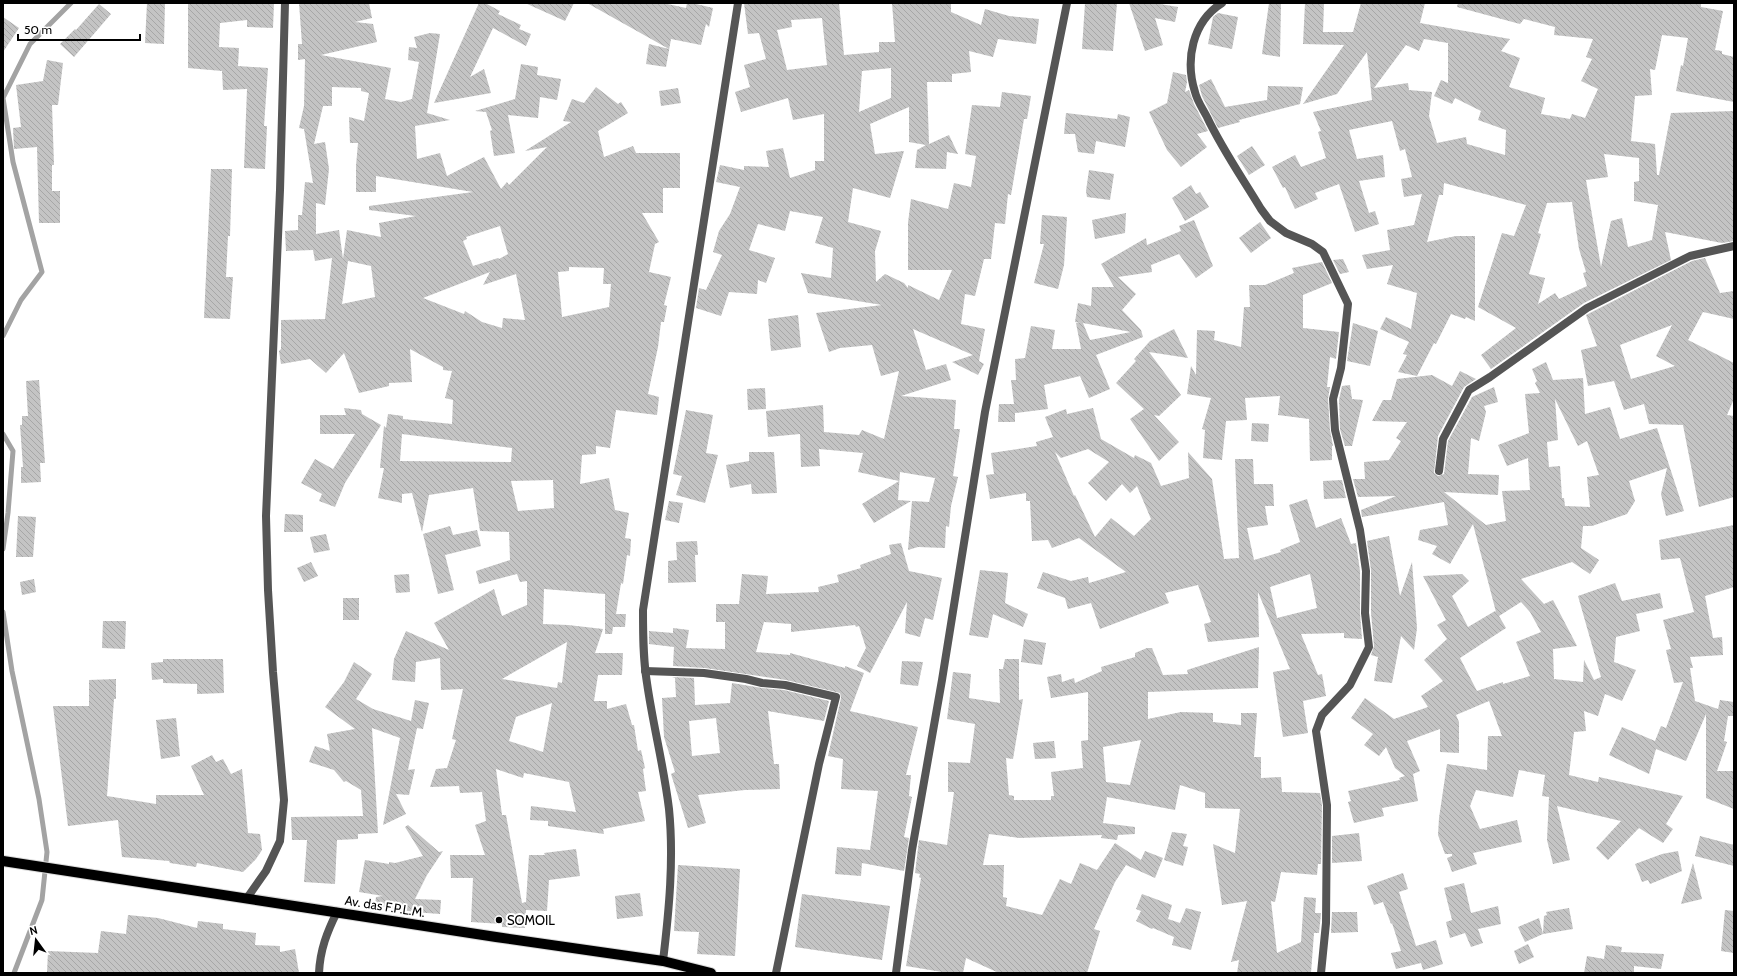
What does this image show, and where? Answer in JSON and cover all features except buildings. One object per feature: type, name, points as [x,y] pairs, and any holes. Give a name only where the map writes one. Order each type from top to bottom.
[{"type":"main road","name":"Av. das F.P.L.M.","points":[[3,861],[53,870],[663,961],[712,973]]},
{"type":"street","points":[[247,898],[266,871],[280,841],[284,800],[273,672],[268,590],[266,516],[280,190],[285,3]]},
{"type":"street","points":[[663,961],[667,925],[670,853],[669,810],[662,760],[646,671],[643,610],[738,3]]},
{"type":"street","points":[[896,973],[912,850],[942,680],[985,412],[1067,3]]},
{"type":"street","points":[[1222,3],[1203,19],[1193,41],[1190,68],[1195,93],[1212,128],[1261,209],[1270,221],[1286,233],[1312,244],[1323,252],[1348,304],[1341,368],[1334,399],[1335,430],[1360,530],[1366,571],[1365,613],[1368,647],[1350,685],[1322,715],[1316,731],[1327,805],[1326,923],[1321,973]]},
{"type":"street","points":[[1439,471],[1443,439],[1469,390],[1490,378],[1587,308],[1690,256],[1734,246]]},
{"type":"street","points":[[646,671],[704,673],[746,679],[762,683],[785,685],[836,697],[819,764],[776,973]]},
{"type":"street","points":[[319,973],[320,957],[326,932],[337,912]]},
{"type":"waterway","points":[[3,336],[21,300],[42,272],[13,162],[3,98],[30,44],[71,3]]},
{"type":"waterway","points":[[3,434],[13,451],[8,513],[3,549]]},
{"type":"waterway","points":[[3,612],[12,671],[39,799],[47,852],[42,900],[14,973]]},
{"type":"place","name":"SOMOIL","points":[[499,920]]}]
